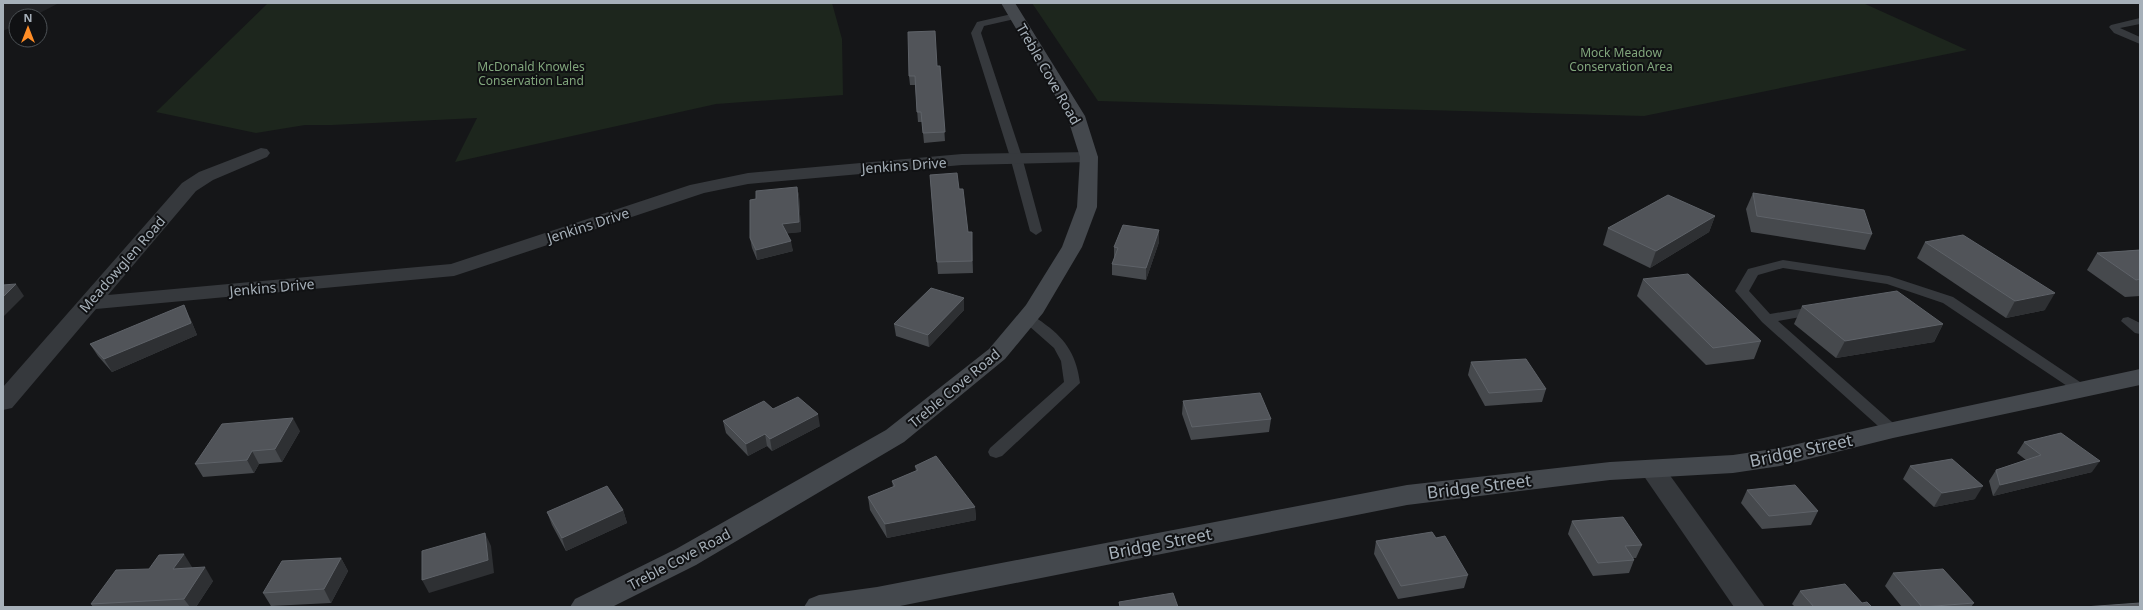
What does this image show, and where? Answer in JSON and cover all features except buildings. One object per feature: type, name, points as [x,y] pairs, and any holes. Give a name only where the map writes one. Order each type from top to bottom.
[{"type":"main road","name":"Treble Cove Road","points":[[592,606],[686,557],[896,436],[997,354],[1035,308],[1072,247],[1087,207],[1089,157],[1076,116],[1012,9]]},
{"type":"main road","name":"Bridge Street","points":[[819,607],[877,599],[1407,495],[1610,471],[1733,464],[1780,457],[1893,430],[2140,377]]},
{"type":"street","name":"Meadowglen Road","points":[[3,402],[192,184],[206,176],[260,154]]},
{"type":"street","name":"Jenkins Drive","points":[[88,303],[454,270],[697,189],[729,181],[865,168],[1016,157],[1089,157]]},
{"type":"street","points":[[1652,469],[1750,607]]},
{"type":"lane","points":[[1012,9],[980,24],[976,34],[1016,157],[1036,231]]},
{"type":"lane","points":[[2140,21],[2114,27],[2117,31],[2140,41]]},
{"type":"lane","points":[[1893,430],[1767,319],[1742,291],[1752,272],[1783,264],[1889,280],[1948,300],[2081,389]]},
{"type":"lane","points":[[1895,297],[1925,292]]},
{"type":"lane","points":[[1767,319],[1834,307]]},
{"type":"lane","points":[[996,452],[1072,383],[1072,370],[1066,353],[1050,333],[1027,318]]},
{"type":"lane","points":[[2134,321],[2140,330]]},
{"type":"shaded area","points":[[3,3],[59,3],[48,9],[8,8],[8,29],[3,31]]},
{"type":"green space","name":"McDonald Knowles Conservation Land","points":[[268,3],[832,3],[842,39],[843,95],[716,104],[455,162],[477,118],[305,125],[256,133],[156,112]]},
{"type":"green space","name":"Mock Meadow Conservation Area","points":[[1032,3],[1863,3],[1967,50],[1644,116],[1098,101]]}]
